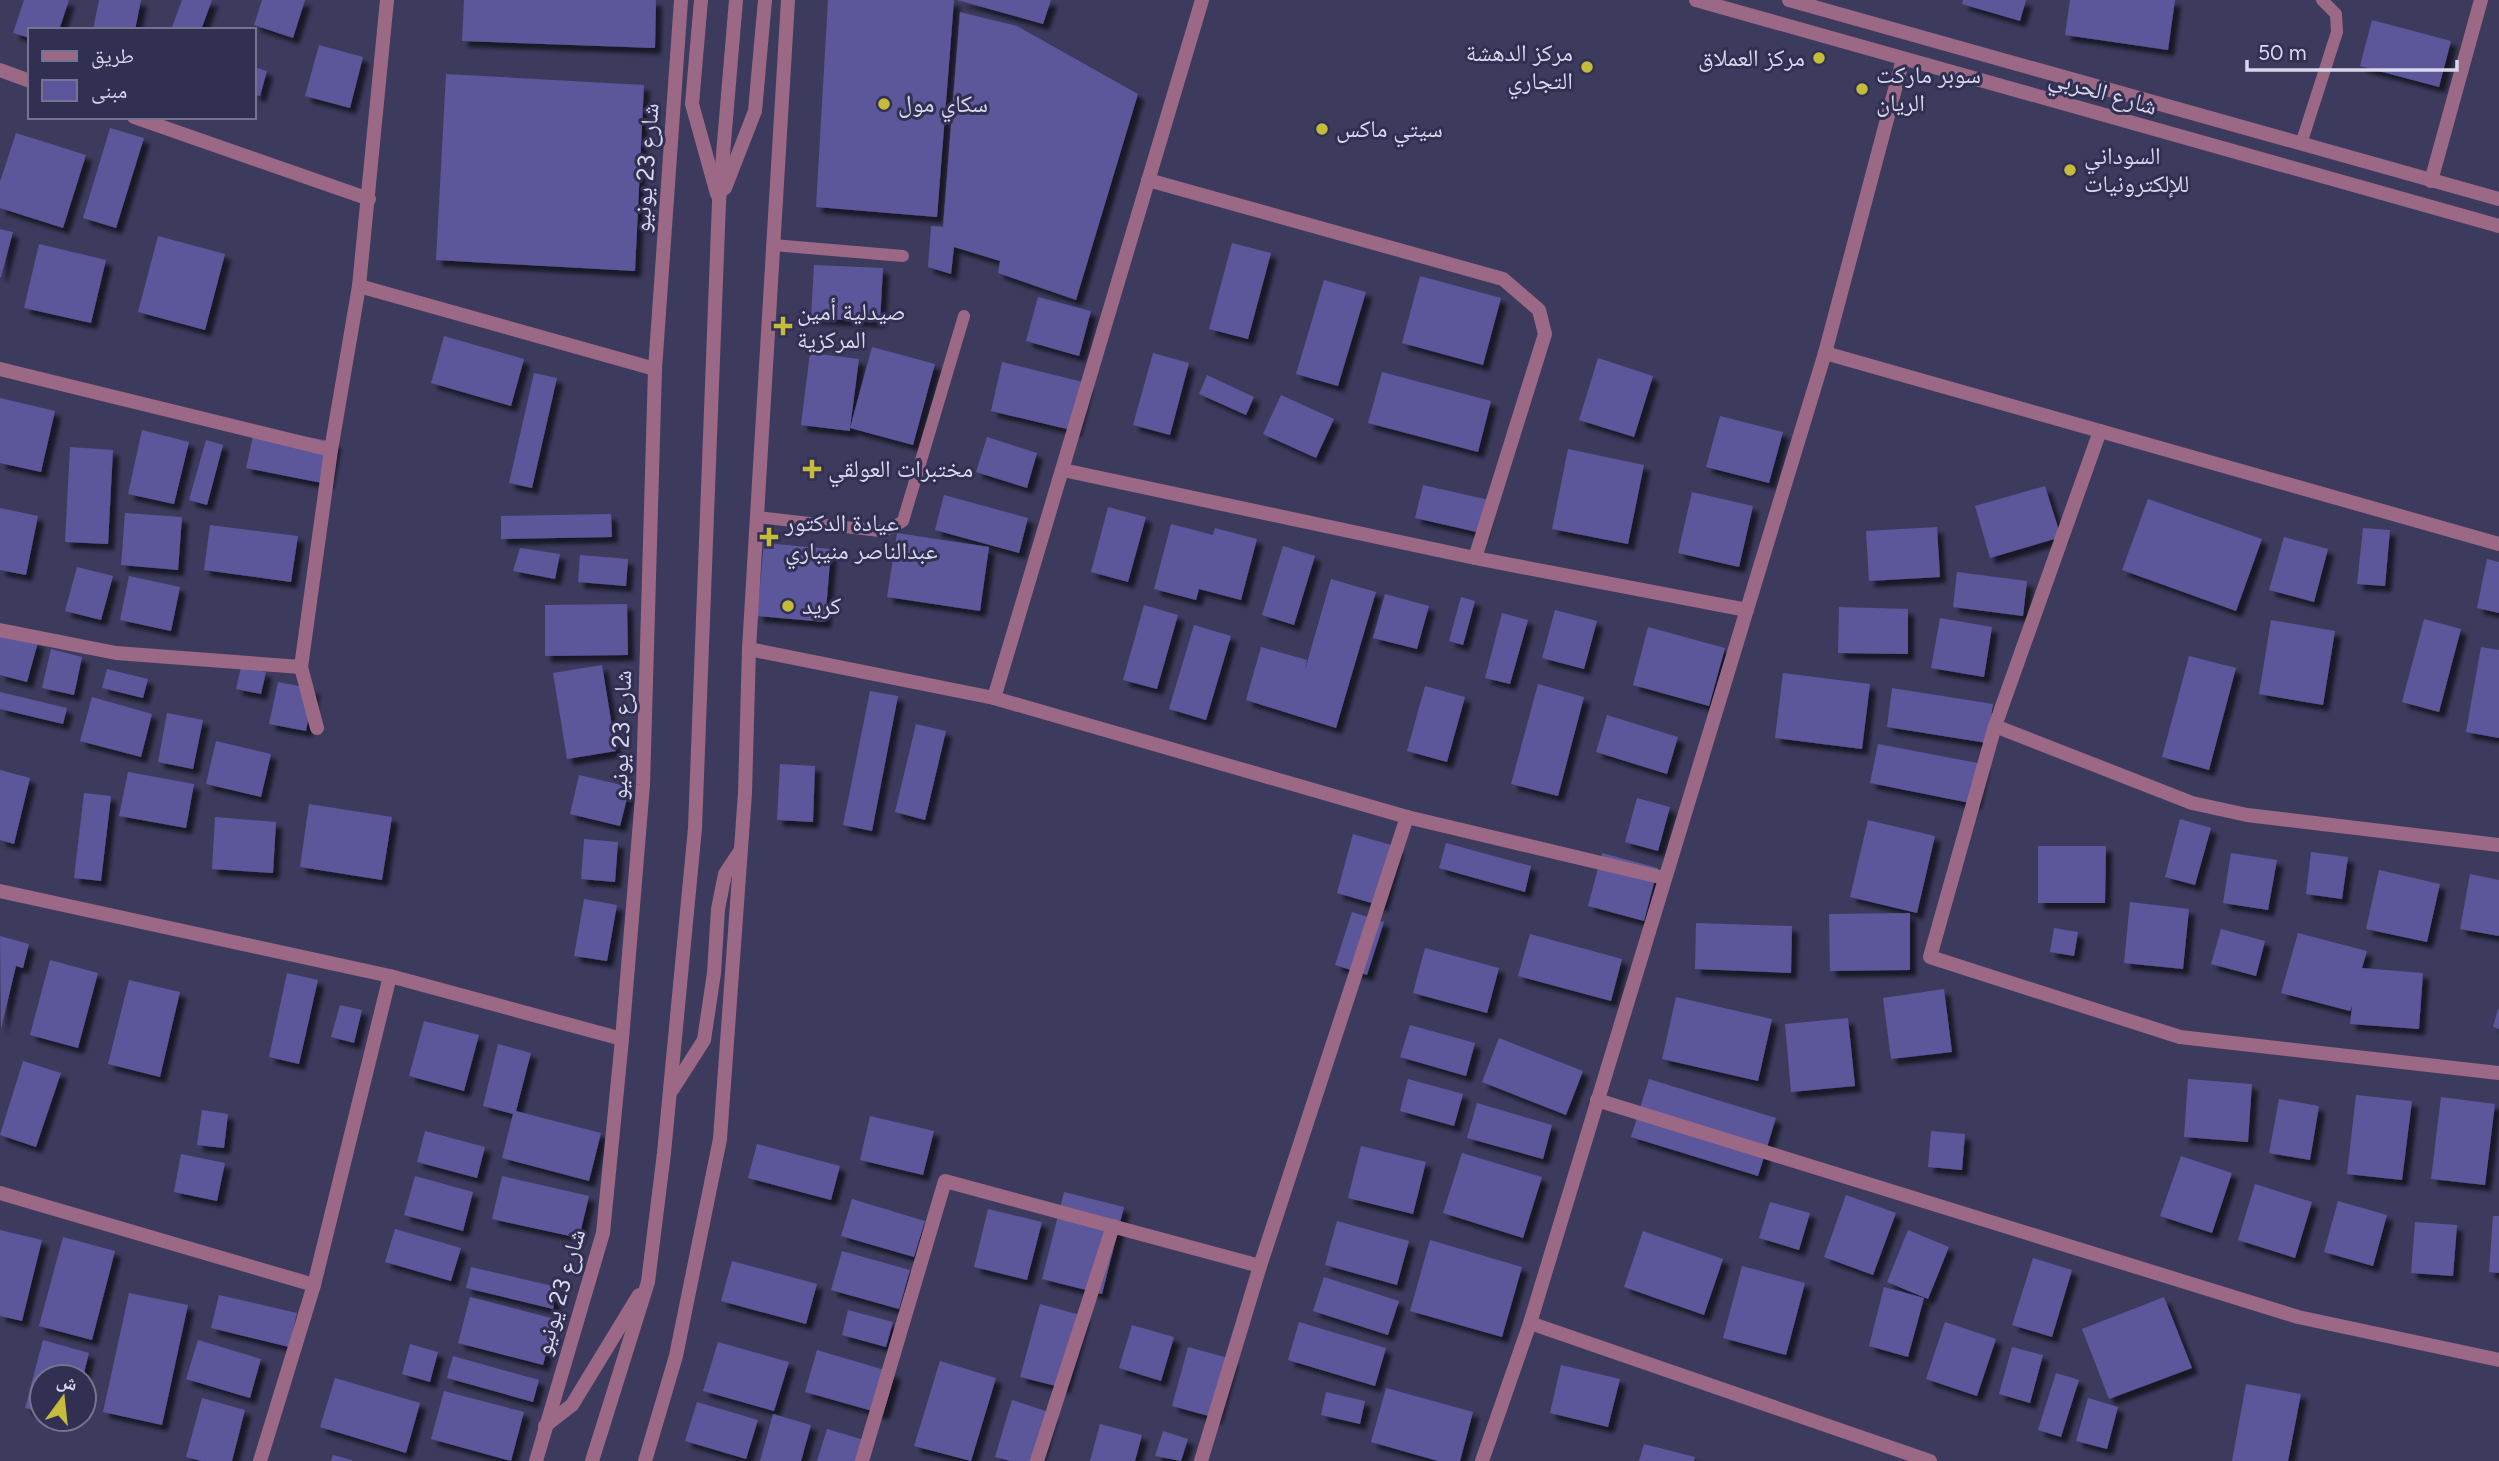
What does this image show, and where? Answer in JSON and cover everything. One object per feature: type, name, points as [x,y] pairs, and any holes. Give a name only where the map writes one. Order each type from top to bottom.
[{"type":"street","points":[[317,729],[301,667],[331,450],[359,286],[387,0]]},
{"type":"street","name":"شارع 23 يونيو","points":[[536,1461],[603,1233],[643,785],[655,369],[681,0]]},
{"type":"street","points":[[701,0],[692,104],[719,202]]},
{"type":"street","points":[[592,1461],[648,1282],[669,1095],[695,828],[719,202],[736,0]]},
{"type":"street","points":[[719,202],[755,111],[765,0]]},
{"type":"street","points":[[645,1461],[676,1356],[720,1139],[741,849],[749,649],[788,0]]},
{"type":"street","points":[[994,698],[1202,0]]},
{"type":"street","name":"شارع الحربي","points":[[1696,0],[2499,226]]},
{"type":"street","name":"شارع الحربي","points":[[1790,0],[2499,199]]},
{"type":"street","points":[[2431,181],[2481,0]]},
{"type":"street","points":[[1482,1461],[1530,1323],[1825,353],[1903,59]]},
{"type":"street","points":[[0,71],[28,80]]},
{"type":"street","points":[[140,119],[369,199]]},
{"type":"street","points":[[1148,180],[1503,279],[1539,310],[1545,334],[1475,558]]},
{"type":"street","points":[[359,286],[655,369]]},
{"type":"street","points":[[1825,353],[2499,544]]},
{"type":"street","points":[[0,369],[331,450]]},
{"type":"street","points":[[2100,431],[1995,726],[1930,957],[2180,1037],[2499,1073]]},
{"type":"street","points":[[1063,470],[1475,558],[1747,610]]},
{"type":"street","points":[[0,630],[116,653],[301,667]]},
{"type":"street","points":[[749,649],[994,698],[1407,817],[1664,878]]},
{"type":"street","points":[[1995,726],[2192,803],[2247,815],[2499,845]]},
{"type":"street","points":[[1201,1461],[1260,1266],[1407,817]]},
{"type":"street","points":[[669,1095],[705,1040],[714,972],[718,909],[725,874],[741,849]]},
{"type":"street","points":[[0,891],[390,976],[622,1040]]},
{"type":"street","points":[[260,1461],[314,1285],[390,976]]},
{"type":"street","points":[[1597,1100],[2298,1317],[2499,1360]]},
{"type":"street","points":[[862,1461],[945,1181],[1260,1266]]},
{"type":"street","points":[[0,1193],[314,1285]]},
{"type":"street","points":[[1037,1461],[1114,1226]]},
{"type":"street","points":[[545,1426],[572,1405],[648,1282]]},
{"type":"street","points":[[1530,1323],[1930,1461]]},
{"type":"lane","points":[[2301,144],[2337,32],[2336,14],[2322,0]]},
{"type":"lane","points":[[773,245],[903,256]]},
{"type":"lane","points":[[757,517],[880,531],[903,521],[964,316]]},
{"type":"building","points":[[24,0],[69,0],[60,28],[28,28],[28,37],[13,33]]},
{"type":"building","points":[[99,0],[141,0],[135,28],[93,28]]},
{"type":"building","points":[[182,0],[212,0],[202,28],[172,28]]},
{"type":"building","points":[[262,0],[305,0],[293,38],[254,25]]},
{"type":"building","points":[[464,0],[656,0],[655,48],[462,41]]},
{"type":"building","name":"سكاي مول","points":[[828,0],[954,0],[937,217],[816,207]]},
{"type":"building","points":[[957,0],[1051,0],[1043,24]]},
{"type":"building","points":[[1963,0],[2026,0],[2020,21],[1962,4]]},
{"type":"building","points":[[2070,0],[2175,0],[2168,50],[2065,35]]},
{"type":"building","points":[[960,12],[1017,26],[1138,94],[1076,300],[998,273],[1000,261],[954,247],[951,274],[928,267],[931,226],[943,227]]},
{"type":"building","points":[[2372,20],[2451,41],[2439,87],[2360,66]]},
{"type":"building","points":[[319,45],[363,57],[350,108],[305,96]]},
{"type":"building","points":[[256,68],[267,71],[260,96],[256,95]]},
{"type":"building","points":[[446,74],[644,85],[635,271],[436,260]]},
{"type":"building","points":[[110,128],[144,138],[116,228],[83,218]]},
{"type":"building","points":[[16,133],[86,155],[63,228],[0,208],[0,182]]},
{"type":"building","points":[[0,229],[13,232],[1,277],[0,277]]},
{"type":"building","points":[[158,236],[225,254],[205,330],[138,312]]},
{"type":"building","points":[[1232,243],[1271,253],[1248,339],[1209,329]]},
{"type":"building","points":[[39,244],[106,260],[91,323],[24,308]]},
{"type":"building","points":[[814,265],[883,268],[880,322],[811,318]]},
{"type":"building","points":[[1420,276],[1501,298],[1483,365],[1402,343]]},
{"type":"building","points":[[1324,280],[1366,292],[1338,386],[1296,374]]},
{"type":"building","points":[[1038,297],[1091,311],[1079,356],[1026,341]]},
{"type":"building","points":[[444,336],[524,359],[511,406],[431,383]]},
{"type":"building","points":[[872,347],[935,364],[913,445],[850,428]]},
{"type":"building","points":[[810,353],[859,359],[850,431],[801,425]]},
{"type":"building","points":[[1153,353],[1189,363],[1170,435],[1133,425]]},
{"type":"building","points":[[1598,358],[1653,376],[1634,437],[1579,420]]},
{"type":"building","points":[[1002,362],[1087,383],[1075,431],[991,411]]},
{"type":"building","points":[[1382,372],[1491,401],[1478,452],[1368,423]]},
{"type":"building","points":[[534,373],[557,378],[532,488],[509,483]]},
{"type":"building","points":[[1207,375],[1254,397],[1246,415],[1199,394]]},
{"type":"building","points":[[1281,395],[1334,419],[1316,458],[1263,434]]},
{"type":"building","points":[[0,398],[55,411],[41,472],[0,463]]},
{"type":"building","points":[[1720,416],[1783,432],[1769,483],[1706,467]]},
{"type":"building","points":[[255,427],[335,442],[327,484],[246,468]]},
{"type":"building","points":[[142,430],[189,442],[174,504],[128,494]]},
{"type":"building","points":[[987,437],[1037,453],[1027,488],[976,472]]},
{"type":"building","points":[[206,440],[223,445],[207,505],[189,500]]},
{"type":"building","points":[[70,447],[113,450],[108,544],[65,542]]},
{"type":"building","points":[[1568,449],[1644,465],[1628,544],[1552,529]]},
{"type":"building","points":[[1423,485],[1489,500],[1481,533],[1415,518]]},
{"type":"building","points":[[2045,486],[2061,537],[1990,558],[1975,506]]},
{"type":"building","points":[[1692,492],[1753,506],[1739,567],[1678,553]]},
{"type":"building","points":[[944,495],[1028,518],[1019,553],[935,530]]},
{"type":"building","points":[[2148,499],[2262,539],[2236,611],[2122,570]]},
{"type":"building","points":[[1108,507],[1146,517],[1128,582],[1091,572]]},
{"type":"building","points":[[0,508],[38,516],[26,575],[0,570]]},
{"type":"building","points":[[125,513],[182,517],[178,570],[121,565]]},
{"type":"building","points":[[611,514],[612,537],[501,539],[501,516]]},
{"type":"building","points":[[1171,524],[1213,535],[1215,528],[1257,539],[1241,600],[1199,589],[1196,600],[1154,589]]},
{"type":"building","points":[[210,525],[298,536],[291,582],[204,570]]},
{"type":"building","points":[[1937,527],[1940,577],[1869,581],[1866,531]]},
{"type":"building","points":[[2363,528],[2390,530],[2385,586],[2357,584]]},
{"type":"building","points":[[897,533],[989,547],[980,611],[887,597]]},
{"type":"building","points":[[2284,537],[2328,549],[2314,602],[2269,590]]},
{"type":"building","points":[[764,543],[831,549],[825,622],[757,616]]},
{"type":"building","points":[[1283,546],[1315,556],[1294,625],[1262,615]]},
{"type":"building","points":[[520,548],[560,554],[555,579],[513,571]]},
{"type":"building","points":[[580,555],[628,559],[626,586],[578,582]]},
{"type":"building","points":[[2487,559],[2499,562],[2499,613],[2477,608]]},
{"type":"building","points":[[77,567],[113,576],[101,620],[65,611]]},
{"type":"building","points":[[1957,572],[2027,581],[2023,616],[1953,607]]},
{"type":"building","points":[[129,576],[180,587],[171,631],[120,620]]},
{"type":"building","points":[[1331,579],[1376,592],[1336,728],[1246,700],[1261,647],[1307,660],[1305,670]]},
{"type":"building","points":[[1385,594],[1429,606],[1417,649],[1373,638]]},
{"type":"building","points":[[1461,597],[1475,601],[1463,645],[1449,641]]},
{"type":"building","points":[[627,604],[628,655],[545,656],[545,605]]},
{"type":"building","points":[[1144,605],[1178,615],[1157,689],[1123,680]]},
{"type":"building","points":[[1839,607],[1908,609],[1908,654],[1838,653]]},
{"type":"building","points":[[1555,610],[1597,621],[1584,669],[1542,658]]},
{"type":"building","points":[[1502,613],[1528,620],[1510,684],[1485,678]]},
{"type":"building","points":[[1940,618],[1992,627],[1984,677],[1931,668]]},
{"type":"building","points":[[2424,619],[2461,629],[2439,712],[2402,702]]},
{"type":"building","points":[[2271,620],[2335,631],[2323,705],[2259,694]]},
{"type":"building","points":[[1194,625],[1231,636],[1206,720],[1169,709]]},
{"type":"building","points":[[1648,627],[1725,648],[1709,706],[1633,685]]},
{"type":"building","points":[[0,632],[38,642],[27,682],[0,675]]},
{"type":"building","points":[[2481,647],[2499,650],[2499,738],[2466,732]]},
{"type":"building","points":[[51,649],[82,657],[74,695],[42,688]]},
{"type":"building","points":[[2189,656],[2236,668],[2209,770],[2162,757]]},
{"type":"building","points":[[602,665],[616,751],[567,759],[553,673]]},
{"type":"building","points":[[241,667],[266,672],[261,694],[236,689]]},
{"type":"building","points":[[107,669],[148,679],[143,698],[102,688]]},
{"type":"building","points":[[1783,673],[1870,684],[1862,749],[1775,738]]},
{"type":"building","points":[[278,682],[314,689],[306,731],[269,724]]},
{"type":"building","points":[[1538,684],[1584,697],[1558,796],[1511,784]]},
{"type":"building","points":[[1425,686],[1465,697],[1447,762],[1407,751]]},
{"type":"building","points":[[1892,688],[1993,704],[1987,743],[1887,727]]},
{"type":"building","points":[[870,691],[898,696],[872,831],[843,825]]},
{"type":"building","points":[[0,692],[67,708],[63,724],[0,709]]},
{"type":"building","points":[[92,697],[152,714],[141,757],[80,741]]},
{"type":"building","points":[[167,713],[203,720],[193,769],[158,762]]},
{"type":"building","points":[[1607,715],[1678,737],[1667,774],[1596,752]]},
{"type":"building","points":[[916,724],[946,731],[925,820],[895,812]]},
{"type":"building","points":[[216,741],[271,754],[261,797],[206,784]]},
{"type":"building","points":[[1878,744],[1983,764],[1975,804],[1870,783]]},
{"type":"building","points":[[780,764],[815,766],[813,822],[777,820]]},
{"type":"building","points":[[0,770],[30,778],[14,844],[0,840]]},
{"type":"building","points":[[128,772],[194,784],[186,828],[119,816]]},
{"type":"building","points":[[579,775],[630,787],[620,826],[570,814]]},
{"type":"building","points":[[84,793],[111,796],[101,881],[74,878]]},
{"type":"building","points":[[1637,798],[1670,807],[1658,851],[1625,842]]},
{"type":"building","points":[[309,804],[392,817],[382,880],[300,867]]},
{"type":"building","points":[[215,817],[276,822],[273,873],[212,869]]},
{"type":"building","points":[[2180,819],[2211,828],[2195,885],[2165,877]]},
{"type":"building","points":[[1868,820],[1935,836],[1917,913],[1850,897]]},
{"type":"building","points":[[1353,834],[1398,847],[1382,906],[1337,893]]},
{"type":"building","points":[[584,839],[618,842],[615,882],[581,879]]},
{"type":"building","points":[[1446,843],[1531,866],[1525,892],[1439,868]]},
{"type":"building","points":[[2038,846],[2106,846],[2105,903],[2038,903]]},
{"type":"building","points":[[2311,852],[2348,857],[2342,899],[2306,894]]},
{"type":"building","points":[[1602,853],[1658,868],[1644,921],[1588,906]]},
{"type":"building","points":[[2231,853],[2277,860],[2268,910],[2223,903]]},
{"type":"building","points":[[2379,870],[2440,884],[2427,942],[2366,929]]},
{"type":"building","points":[[2470,874],[2499,880],[2499,936],[2460,929]]},
{"type":"building","points":[[584,899],[617,905],[607,961],[574,956]]},
{"type":"building","points":[[2130,902],[2189,909],[2183,969],[2124,963]]},
{"type":"building","points":[[1352,912],[1384,922],[1367,975],[1335,965]]},
{"type":"building","points":[[1910,913],[1910,970],[1830,971],[1829,914]]},
{"type":"building","points":[[1696,923],[1792,926],[1791,973],[1695,969]]},
{"type":"building","points":[[2054,928],[2078,932],[2074,956],[2050,952]]},
{"type":"building","points":[[2221,929],[2265,941],[2256,976],[2211,964]]},
{"type":"building","points":[[2298,933],[2367,951],[2362,968],[2423,973],[2419,1029],[2350,1024],[2352,1006],[2350,1011],[2281,993]]},
{"type":"building","points":[[1530,934],[1622,959],[1611,1001],[1518,976]]},
{"type":"building","points":[[0,936],[29,944],[23,968],[16,966],[1,1029]]},
{"type":"building","points":[[1425,948],[1499,968],[1487,1013],[1413,993]]},
{"type":"building","points":[[50,960],[98,973],[78,1048],[30,1035]]},
{"type":"building","points":[[287,973],[318,980],[299,1064],[269,1057]]},
{"type":"building","points":[[129,980],[180,992],[160,1077],[108,1064]]},
{"type":"building","points":[[1944,989],[1952,1052],[1891,1059],[1883,998]]},
{"type":"building","points":[[1676,997],[1772,1019],[1758,1081],[1662,1059]]},
{"type":"building","points":[[340,1005],[362,1010],[354,1043],[331,1037]]},
{"type":"building","points":[[2499,1010],[2499,1029],[2493,1027]]},
{"type":"building","points":[[1848,1018],[1855,1086],[1791,1092],[1785,1024]]},
{"type":"building","points":[[424,1021],[479,1035],[464,1091],[409,1076]]},
{"type":"building","points":[[1410,1025],[1475,1043],[1466,1076],[1400,1057]]},
{"type":"building","points":[[1499,1038],[1583,1071],[1566,1115],[1482,1082]]},
{"type":"building","points":[[498,1044],[531,1053],[516,1111],[601,1133],[589,1181],[502,1158],[513,1114],[483,1106]]},
{"type":"building","points":[[23,1061],[61,1073],[36,1147],[0,1135]]},
{"type":"building","points":[[1408,1079],[1463,1094],[1454,1126],[1400,1111]]},
{"type":"building","points":[[1649,1079],[1776,1118],[1758,1176],[1631,1137]]},
{"type":"building","points":[[2188,1079],[2252,1084],[2248,1142],[2184,1137]]},
{"type":"building","points":[[2356,1095],[2412,1101],[2402,1180],[2347,1174]]},
{"type":"building","points":[[2441,1097],[2495,1104],[2485,1185],[2431,1179]]},
{"type":"building","points":[[2279,1099],[2319,1106],[2310,1160],[2269,1153]]},
{"type":"building","points":[[1477,1103],[1552,1125],[1543,1159],[1467,1138]]},
{"type":"building","points":[[202,1110],[228,1114],[224,1148],[197,1145]]},
{"type":"building","points":[[870,1116],[934,1131],[923,1175],[860,1160]]},
{"type":"building","points":[[425,1131],[485,1147],[477,1178],[417,1162]]},
{"type":"building","points":[[1931,1131],[1965,1134],[1962,1170],[1928,1167]]},
{"type":"building","points":[[757,1144],[840,1166],[831,1200],[748,1178]]},
{"type":"building","points":[[1361,1146],[1426,1162],[1413,1214],[1348,1198]]},
{"type":"building","points":[[1462,1153],[1542,1177],[1523,1238],[1443,1213]]},
{"type":"building","points":[[181,1154],[225,1163],[217,1201],[174,1192]]},
{"type":"building","points":[[2181,1156],[2232,1173],[2212,1233],[2160,1216]]},
{"type":"building","points":[[415,1176],[473,1192],[463,1231],[404,1215]]},
{"type":"building","points":[[502,1176],[589,1196],[579,1238],[492,1219]]},
{"type":"building","points":[[2255,1184],[2312,1202],[2295,1258],[2238,1240]]},
{"type":"building","points":[[1064,1192],[1124,1207],[1102,1294],[1042,1279]]},
{"type":"building","points":[[1846,1195],[1896,1213],[1873,1275],[1824,1257]]},
{"type":"building","points":[[852,1199],[925,1221],[914,1257],[841,1236]]},
{"type":"building","points":[[2338,1201],[2387,1215],[2373,1266],[2324,1252]]},
{"type":"building","points":[[1770,1202],[1810,1213],[1799,1250],[1759,1238]]},
{"type":"building","points":[[988,1209],[1042,1222],[1027,1280],[974,1267]]},
{"type":"building","points":[[2493,1216],[2499,1216],[2499,1273],[2489,1272]]},
{"type":"building","points":[[1337,1221],[1409,1241],[1397,1285],[1325,1265]]},
{"type":"building","points":[[2415,1222],[2457,1225],[2453,1276],[2411,1273]]},
{"type":"building","points":[[395,1229],[461,1248],[451,1281],[385,1262]]},
{"type":"building","points":[[0,1230],[42,1240],[22,1321],[0,1316]]},
{"type":"building","points":[[1908,1230],[1949,1247],[1928,1299],[1887,1282]]},
{"type":"building","points":[[1643,1231],[1723,1259],[1704,1315],[1624,1287]]},
{"type":"building","points":[[63,1237],[115,1251],[92,1340],[39,1326]]},
{"type":"building","points":[[1430,1240],[1522,1267],[1502,1337],[1410,1311]]},
{"type":"building","points":[[842,1251],[910,1270],[899,1309],[831,1290]]},
{"type":"building","points":[[2033,1258],[2072,1270],[2052,1337],[2012,1325]]},
{"type":"building","points":[[732,1261],[817,1284],[806,1324],[721,1301]]},
{"type":"building","points":[[1742,1266],[1805,1283],[1786,1355],[1723,1338]]},
{"type":"building","points":[[471,1267],[557,1287],[553,1309],[466,1288]]},
{"type":"building","points":[[1324,1277],[1399,1301],[1388,1335],[1313,1311]]},
{"type":"building","points":[[1884,1287],[1924,1298],[1908,1357],[1869,1346]]},
{"type":"building","points":[[129,1293],[188,1305],[162,1425],[103,1412]]},
{"type":"building","points":[[219,1295],[297,1313],[289,1347],[211,1328]]},
{"type":"building","points":[[470,1297],[555,1319],[543,1365],[458,1343]]},
{"type":"building","points":[[2164,1297],[2192,1368],[2109,1399],[2082,1329]]},
{"type":"building","points":[[1040,1304],[1084,1316],[1064,1388],[1020,1377]]},
{"type":"building","points":[[848,1310],[893,1322],[886,1347],[842,1335]]},
{"type":"building","points":[[1299,1322],[1386,1348],[1375,1386],[1288,1360]]},
{"type":"building","points":[[1945,1322],[1996,1339],[1977,1396],[1926,1379]]},
{"type":"building","points":[[1132,1325],[1174,1337],[1161,1381],[1119,1368]]},
{"type":"building","points":[[43,1340],[89,1353],[86,1363],[37,1363]]},
{"type":"building","points":[[198,1340],[261,1359],[250,1398],[186,1379]]},
{"type":"building","points":[[718,1342],[789,1362],[774,1411],[703,1391]]},
{"type":"building","points":[[410,1344],[438,1352],[430,1382],[402,1374]]},
{"type":"building","points":[[1188,1347],[1232,1359],[1216,1418],[1172,1406]]},
{"type":"building","points":[[2012,1347],[2043,1355],[2030,1403],[1999,1394]]},
{"type":"building","points":[[817,1350],[895,1373],[883,1414],[805,1392]]},
{"type":"building","points":[[453,1356],[539,1380],[533,1402],[447,1378]]},
{"type":"building","points":[[940,1361],[996,1378],[971,1461],[914,1446]]},
{"type":"building","points":[[1561,1365],[1620,1379],[1608,1427],[1550,1413]]},
{"type":"building","points":[[2056,1373],[2079,1380],[2061,1437],[2038,1430]]},
{"type":"building","points":[[335,1378],[420,1403],[406,1453],[320,1427]]},
{"type":"building","points":[[2246,1384],[2301,1394],[2288,1461],[2232,1461]]},
{"type":"building","points":[[1386,1388],[1473,1412],[1460,1461],[1438,1461],[1371,1442]]},
{"type":"building","points":[[444,1391],[524,1412],[511,1461],[431,1439]]},
{"type":"building","points":[[1326,1392],[1365,1401],[1360,1424],[1321,1415]]},
{"type":"building","points":[[202,1398],[245,1410],[232,1461],[201,1461],[186,1457]]},
{"type":"building","points":[[2088,1398],[2118,1407],[2107,1449],[2076,1441]]},
{"type":"building","points":[[1012,1400],[1052,1413],[1038,1461],[1010,1461],[995,1457]]},
{"type":"building","points":[[697,1402],[758,1420],[746,1459],[685,1441]]},
{"type":"building","points":[[773,1414],[811,1425],[801,1461],[760,1461]]},
{"type":"building","points":[[1100,1424],[1142,1435],[1135,1461],[1090,1461]]},
{"type":"building","points":[[827,1429],[864,1440],[857,1461],[817,1461]]},
{"type":"building","points":[[1163,1431],[1188,1439],[1181,1461],[1155,1456]]},
{"type":"building","points":[[1644,1444],[1695,1457],[1694,1461],[1639,1461]]},
{"type":"building","points":[[333,1455],[352,1460],[352,1461],[331,1461]]},
{"type":"place","name":"مركز العملاق","points":[[1819,58]]},
{"type":"place","name":"مركز الدهشة التجاري","points":[[1587,67]]},
{"type":"place","name":"سوبر ماركت الريان","points":[[1862,89]]},
{"type":"place","name":"سكاي مول","points":[[884,104]]},
{"type":"place","name":"سيتي ماكس","points":[[1322,129]]},
{"type":"place","name":"السوداني للإلكترونيات","points":[[2070,170]]},
{"type":"place","name":"صيدلية أمين المركزية","points":[[783,326]]},
{"type":"place","name":"مختبرات العولقي","points":[[812,469]]},
{"type":"place","name":"عيادة الدكتور عبدالناصر منيباري","points":[[769,537]]},
{"type":"place","name":"كريد","points":[[788,606]]}]
